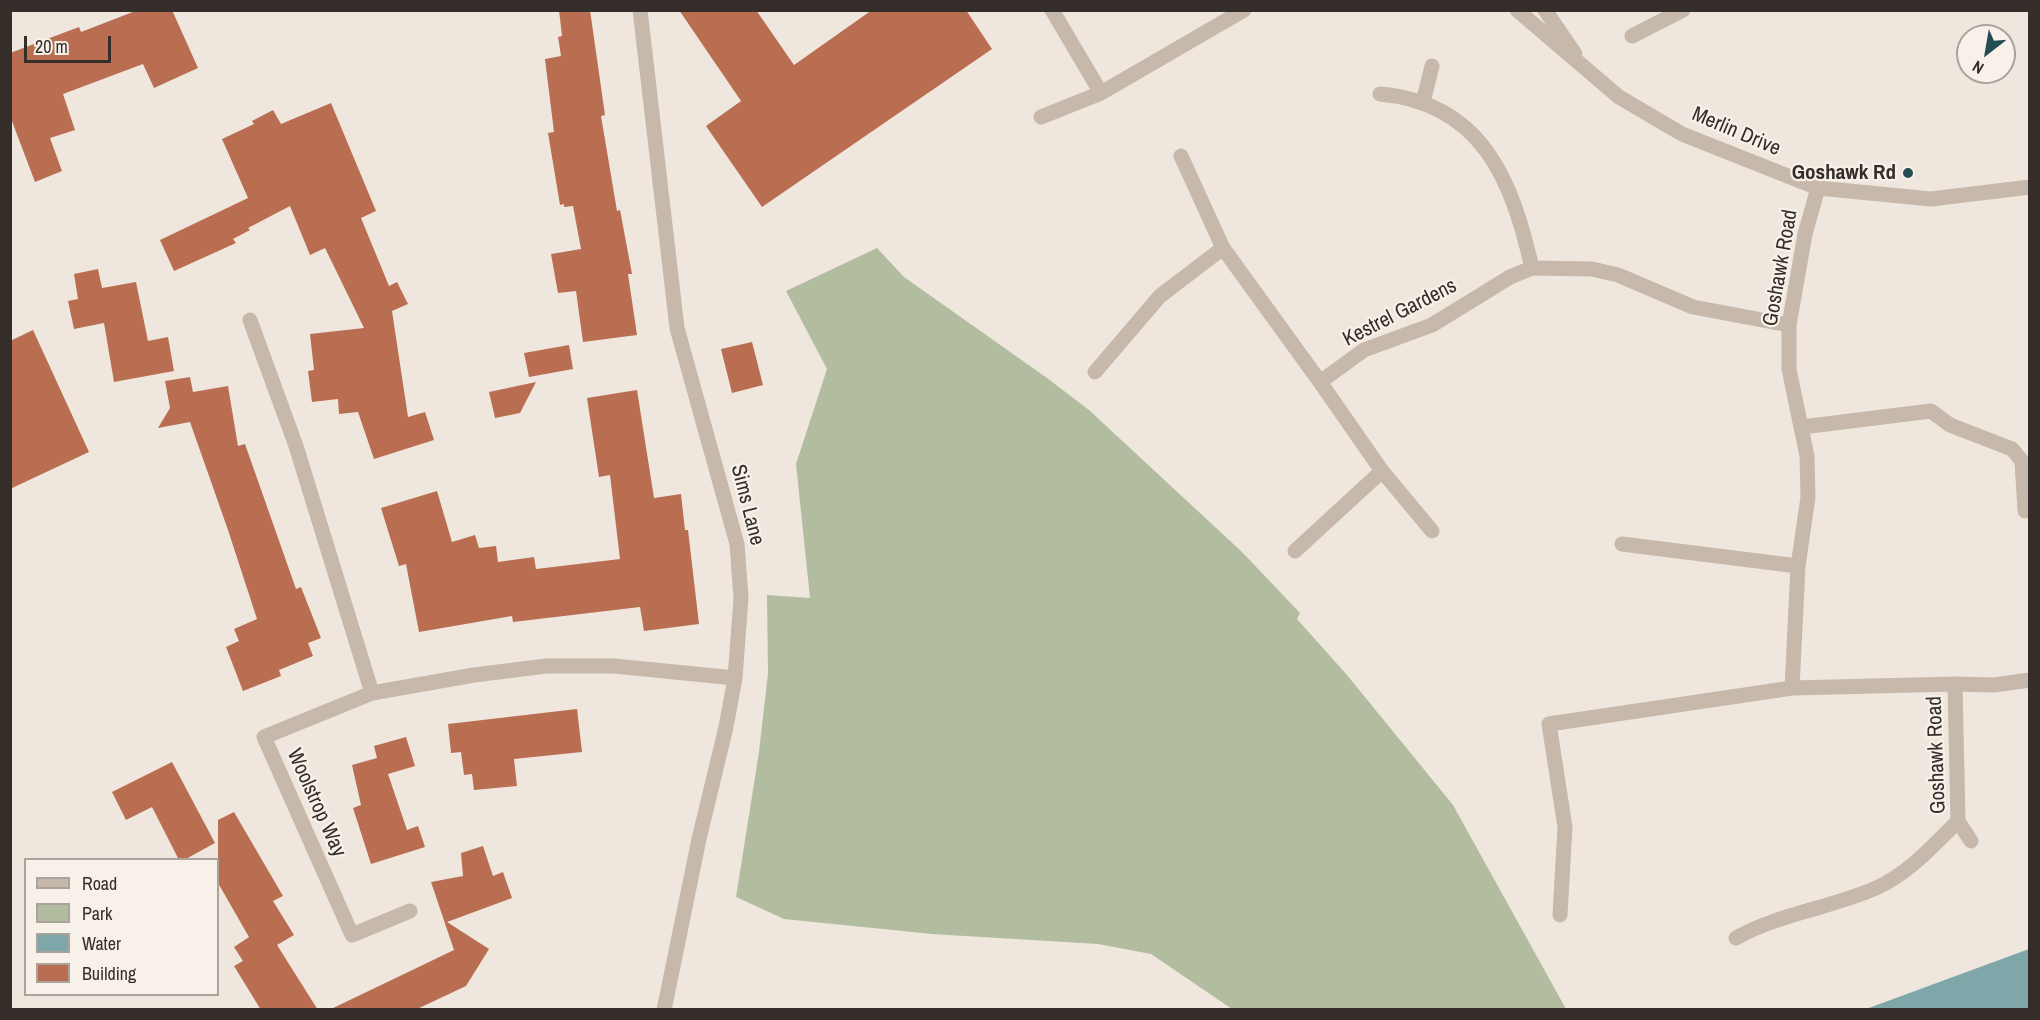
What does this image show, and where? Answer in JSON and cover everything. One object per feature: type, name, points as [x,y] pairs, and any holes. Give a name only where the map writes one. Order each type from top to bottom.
[{"type":"street","name":"Sims Lane","points":[[640,10],[676,328],[737,544],[741,598],[735,678],[664,1010]]},
{"type":"street","points":[[1052,10],[1101,93]]},
{"type":"street","name":"Merlin Drive","points":[[1517,10],[1619,97],[1682,134],[1818,189],[1931,199],[2030,187]]},
{"type":"street","name":"Merlin Drive","points":[[1545,10],[1585,69]]},
{"type":"street","points":[[1632,36],[1683,10]]},
{"type":"street","points":[[1041,117],[1101,93],[1242,11]]},
{"type":"street","points":[[1423,102],[1432,66]]},
{"type":"street","points":[[1380,94],[1423,102],[1457,121],[1481,142],[1521,217],[1532,268]]},
{"type":"street","points":[[1181,156],[1222,248],[1382,471],[1432,531]]},
{"type":"street","name":"Goshawk Road","points":[[1792,688],[1798,567],[1808,497],[1807,456],[1789,369],[1789,325],[1805,234],[1818,189]]},
{"type":"street","points":[[1095,372],[1160,296],[1222,248]]},
{"type":"street","name":"Kestrel Gardens","points":[[1320,382],[1364,350],[1432,325],[1510,277],[1532,268],[1592,269],[1618,275],[1693,307],[1789,325]]},
{"type":"street","points":[[250,320],[296,446],[372,693]]},
{"type":"street","points":[[1802,427],[1931,411],[1950,425],[2012,449],[2019,455],[2022,461],[2025,511]]},
{"type":"street","points":[[1295,551],[1382,471]]},
{"type":"street","points":[[1622,544],[1798,567]]},
{"type":"street","name":"Woolstrop Way","points":[[410,911],[352,935],[264,738],[372,693],[474,675],[546,666],[614,666],[735,678]]},
{"type":"street","points":[[1955,684],[1994,685],[2030,680]]},
{"type":"street","name":"Goshawk Road","points":[[1560,915],[1565,827],[1549,724],[1792,688],[1955,684],[1958,820],[1971,842]]},
{"type":"street","points":[[1736,938],[1759,924],[1807,913],[1877,888],[1929,850],[1958,820]]},
{"type":"green space","points":[[877,248],[904,277],[1089,410],[1242,552],[1300,613],[1297,619],[1347,675],[1453,805],[1566,1009],[1232,1009],[1151,954],[1098,944],[932,934],[784,919],[736,897],[759,752],[768,673],[767,595],[810,598],[796,464],[827,369],[786,291]]},
{"type":"water","points":[[2029,949],[2029,1009],[1866,1009]]},
{"type":"building","points":[[138,10],[172,10],[198,68],[154,88],[143,64],[63,94],[75,130],[50,138],[62,171],[35,182],[10,116],[10,53],[79,27],[81,32]]},
{"type":"building","points":[[559,10],[590,10],[605,115],[601,116],[617,211],[620,210],[632,274],[628,274],[637,335],[583,342],[576,291],[558,293],[551,254],[581,249],[573,206],[560,205],[548,133],[554,132],[545,59],[561,56],[558,37],[562,36]]},
{"type":"building","points":[[679,10],[756,10],[794,65],[872,10],[966,10],[992,49],[762,207],[706,126],[741,101]]},
{"type":"building","points":[[331,103],[376,211],[361,218],[389,286],[397,282],[408,304],[392,311],[408,417],[425,412],[434,440],[374,459],[358,412],[339,414],[338,399],[312,402],[308,371],[314,370],[310,334],[364,328],[325,248],[310,255],[290,206],[248,228],[250,230],[233,239],[236,243],[174,271],[160,240],[248,198],[222,139],[254,124],[252,121],[273,110],[281,124]]},
{"type":"building","points":[[98,269],[102,288],[136,282],[148,341],[168,337],[174,371],[114,382],[104,323],[74,329],[68,301],[78,299],[74,274]]},
{"type":"building","points":[[33,330],[89,452],[10,489],[10,341]]},
{"type":"building","points":[[752,342],[763,385],[732,393],[721,349]]},
{"type":"building","points":[[569,345],[573,369],[529,377],[524,353]]},
{"type":"building","points":[[190,377],[193,392],[228,386],[238,446],[245,444],[296,589],[301,587],[321,638],[308,643],[313,656],[279,670],[281,676],[243,691],[226,647],[239,641],[234,629],[257,619],[190,422],[158,428],[170,408],[165,381]]},
{"type":"building","points":[[536,382],[520,413],[495,418],[489,392]]},
{"type":"building","points":[[637,390],[654,498],[681,494],[685,530],[688,530],[699,624],[644,631],[640,607],[513,622],[512,616],[419,632],[406,564],[399,566],[381,508],[437,491],[452,542],[475,535],[479,548],[496,546],[498,562],[534,557],[536,569],[620,559],[610,475],[599,477],[587,398]]},
{"type":"building","points":[[577,709],[582,752],[514,759],[517,786],[474,790],[472,774],[464,775],[461,752],[451,753],[448,724]]},
{"type":"building","points":[[406,737],[415,766],[388,774],[407,830],[418,826],[425,847],[371,864],[353,808],[361,805],[352,765],[377,758],[374,746]]},
{"type":"building","points":[[172,762],[215,843],[188,858],[178,858],[152,807],[126,820],[112,792]]},
{"type":"building","points":[[234,812],[283,896],[273,901],[294,935],[277,945],[318,1010],[261,1010],[234,966],[243,961],[234,947],[249,937],[219,885],[218,820]]},
{"type":"building","points":[[483,846],[493,876],[503,872],[512,898],[447,922],[489,949],[466,986],[415,1010],[329,1010],[454,950],[431,882],[463,876],[461,853]]},
{"type":"place","name":"Goshawk Rd","points":[[1908,173]]}]
